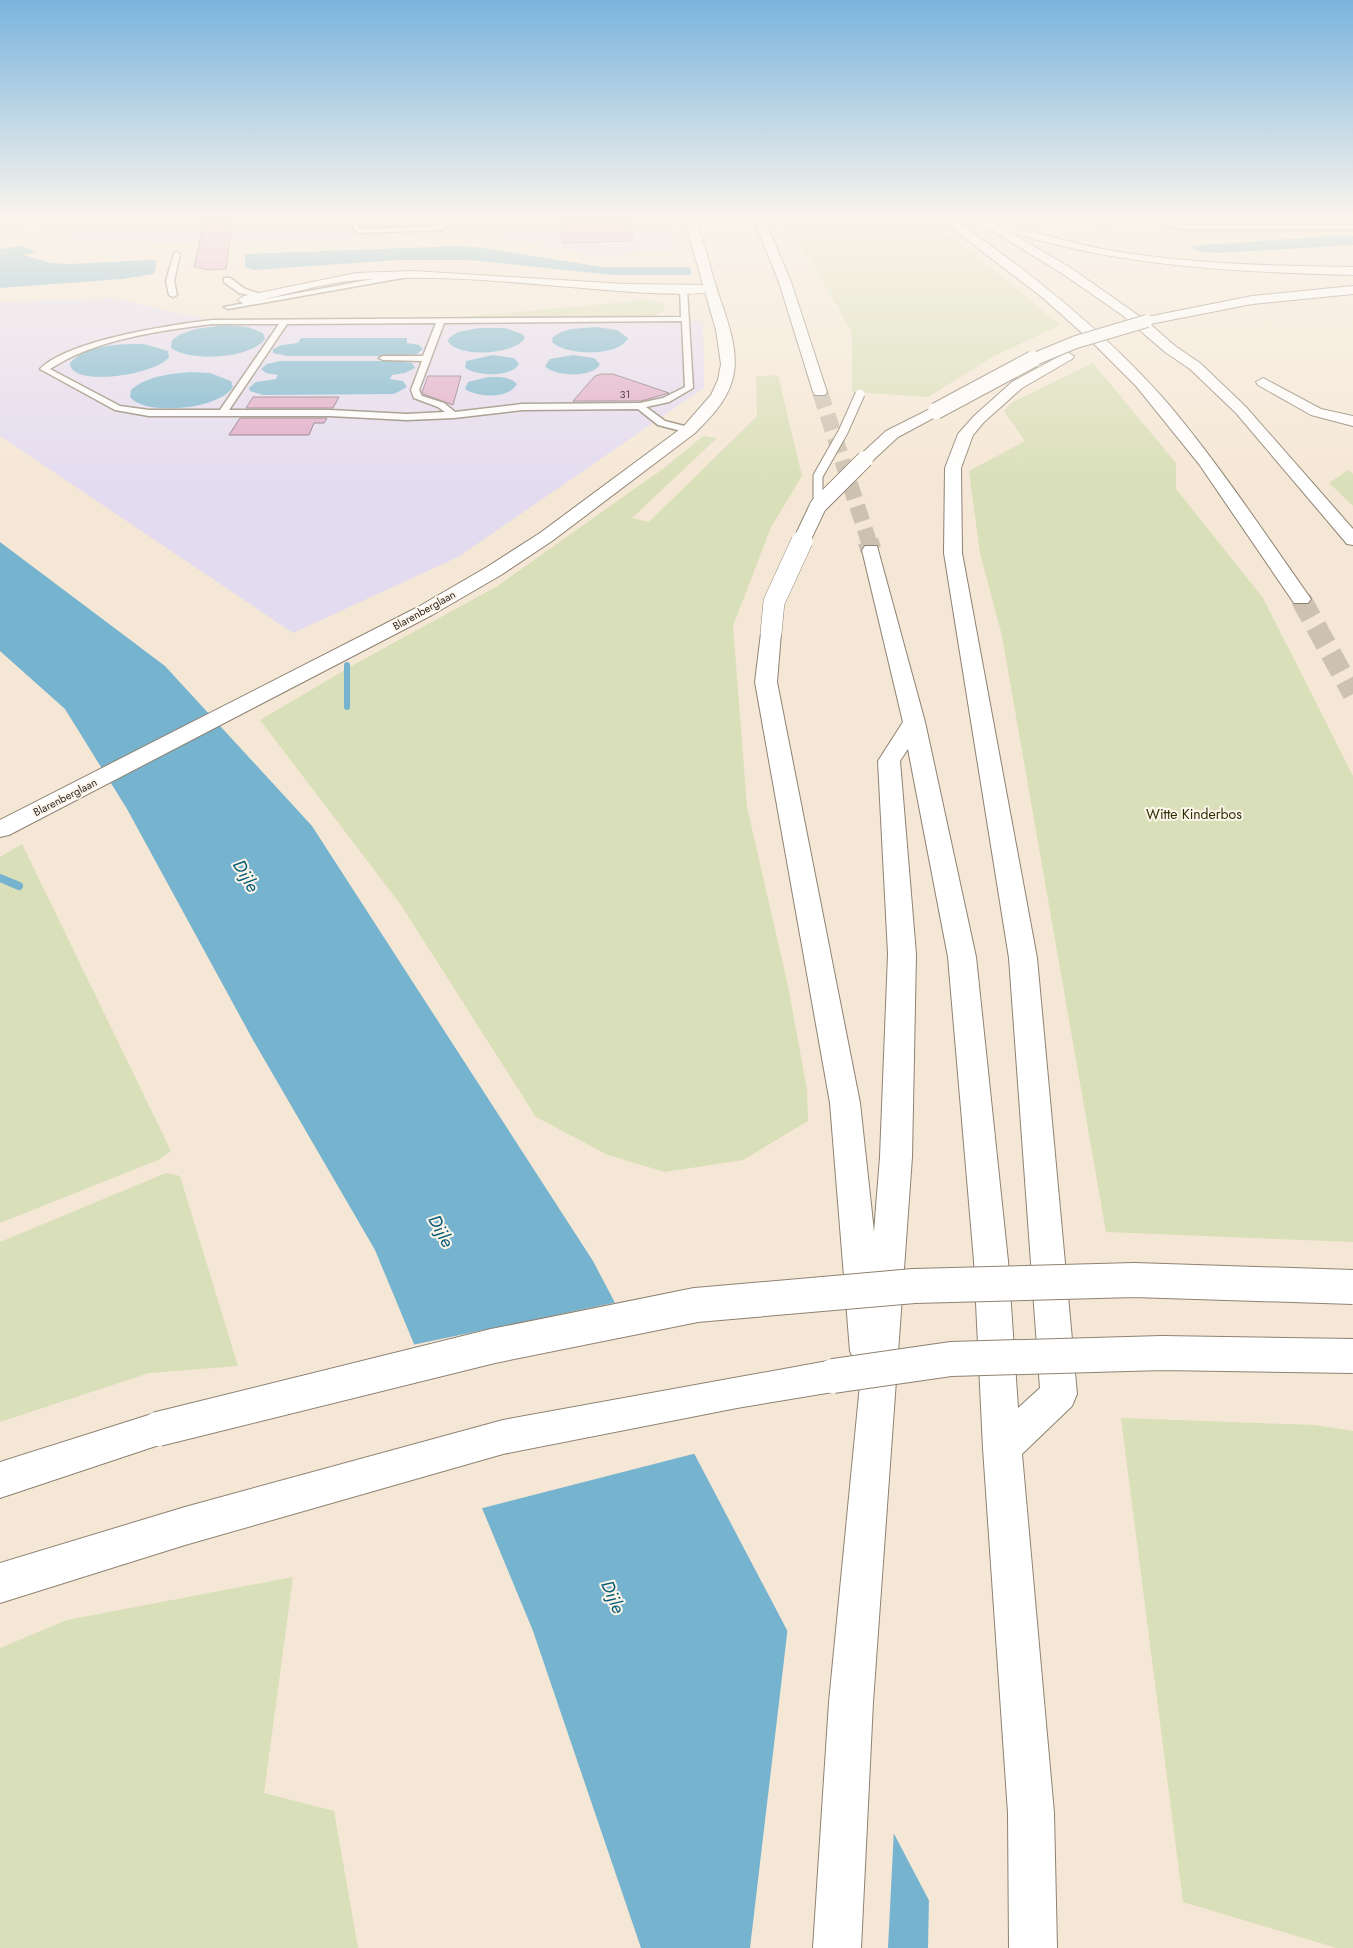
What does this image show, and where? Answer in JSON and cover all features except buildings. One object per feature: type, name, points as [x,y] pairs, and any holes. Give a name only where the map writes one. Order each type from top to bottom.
[{"type":"main road","name":"Blarenberglaan","points":[[0,830],[424,611],[494,571],[546,537],[689,430],[708,412],[721,393],[729,365],[726,339],[716,309]]},
{"type":"main road","points":[[794,309],[820,392]]},
{"type":"main road","points":[[1063,309],[1141,384],[1208,466],[1301,599]]},
{"type":"main road","points":[[1122,309],[1170,349],[1194,366],[1242,410],[1353,540]]},
{"type":"main road","points":[[874,1428],[845,1103],[766,682],[774,602],[818,506],[892,434],[1028,361],[1066,346],[1147,321],[1204,309]]},
{"type":"main road","points":[[1002,1448],[1058,1394],[1023,958],[953,553],[953,468],[966,434],[979,418],[1017,385],[1067,356],[1147,321]]},
{"type":"main road","points":[[1262,382],[1316,412],[1353,421]]},
{"type":"main road","points":[[872,550],[914,722],[962,957],[991,1261],[1002,1448],[1031,1813],[1033,1948]]},
{"type":"main road","points":[[837,1948],[851,1702],[868,1524],[896,1157],[902,954],[889,761],[914,722]]},
{"type":"main road","points":[[0,1480],[158,1429],[493,1346],[696,1305],[914,1286],[1134,1280],[1353,1287]]},
{"type":"main road","points":[[0,1583],[185,1526],[503,1436],[737,1392],[952,1358],[1162,1353],[1353,1356]]},
{"type":"lane","points":[[684,309],[685,319],[689,365],[689,388],[666,400],[640,406],[522,407],[454,415],[406,417],[330,413],[130,411],[118,408],[44,369],[70,353],[186,324],[285,321],[685,319]]},
{"type":"lane","points":[[223,413],[285,321]]},
{"type":"lane","points":[[441,321],[433,344],[425,359],[415,390],[418,398],[441,405],[454,415]]},
{"type":"lane","points":[[383,358],[425,359]]},
{"type":"lane","points":[[818,506],[818,476],[843,432],[860,394]]},
{"type":"lane","points":[[640,406],[651,419],[660,424],[689,430]]},
{"type":"shaded area","points":[[0,309],[162,309],[211,320],[703,321],[704,388],[458,557],[293,633],[0,436]]},
{"type":"green space","points":[[549,309],[664,309],[651,317],[632,318],[440,319]]},
{"type":"green space","points":[[839,309],[1041,309],[1060,325],[996,355],[928,397],[852,392],[852,332]]},
{"type":"green space","name":"Witte Kinderbos","points":[[1093,363],[1176,463],[1176,489],[1263,598],[1353,776],[1353,1242],[1106,1232],[1002,636],[980,553],[969,471],[1025,441],[1004,411],[1011,403]]},
{"type":"green space","points":[[778,375],[802,476],[771,527],[733,626],[747,807],[788,986],[807,1090],[808,1121],[743,1160],[665,1172],[608,1155],[536,1117],[401,905],[260,720],[355,664],[496,587],[664,468],[703,436],[717,438],[632,518],[649,522],[757,416],[756,376]]},
{"type":"green space","points":[[1348,470],[1353,474],[1353,506],[1329,483]]},
{"type":"green space","points":[[22,844],[171,1151],[158,1160],[0,1223],[0,857]]},
{"type":"green space","points":[[166,1173],[180,1176],[238,1366],[149,1373],[0,1422],[0,1242]]},
{"type":"green space","points":[[1121,1418],[1315,1425],[1353,1431],[1353,1948],[1337,1948],[1183,1902]]},
{"type":"green space","points":[[293,1577],[264,1793],[334,1811],[358,1948],[0,1948],[0,1648],[67,1620]]},
{"type":"water","points":[[224,325],[248,327],[263,333],[265,339],[258,346],[247,351],[220,356],[205,357],[192,355],[171,348],[172,340],[181,334],[196,329]]},
{"type":"water","points":[[596,327],[617,330],[628,338],[623,344],[614,349],[592,352],[569,350],[559,347],[552,342],[553,337],[561,332],[571,329]]},
{"type":"water","points":[[479,328],[505,328],[522,334],[525,338],[519,344],[510,348],[487,352],[464,351],[448,342],[449,338],[458,332]]},
{"type":"water","points":[[301,338],[407,338],[407,343],[419,345],[423,349],[417,354],[401,356],[287,356],[273,353],[273,349],[282,345],[298,343]]},
{"type":"water","points":[[144,344],[168,351],[169,357],[148,369],[115,376],[98,377],[84,375],[74,371],[70,363],[85,352],[104,346]]},
{"type":"water","points":[[493,355],[514,358],[519,364],[515,369],[502,374],[477,373],[465,368],[466,361]]},
{"type":"water","points":[[573,355],[594,358],[600,364],[596,369],[582,374],[565,374],[550,370],[545,366],[550,359]]},
{"type":"water","points":[[280,361],[399,361],[412,363],[415,368],[405,373],[392,375],[390,379],[403,381],[407,387],[394,394],[263,395],[250,391],[249,388],[256,382],[276,379],[278,375],[266,373],[261,369],[267,364]]},
{"type":"water","points":[[190,372],[210,373],[231,381],[233,387],[225,395],[214,401],[183,408],[151,407],[138,403],[130,397],[131,390],[151,379]]},
{"type":"water","points":[[488,377],[507,378],[517,384],[507,393],[492,396],[477,394],[465,389],[468,382]]},
{"type":"water","name":"Dijle","points":[[0,542],[165,666],[312,826],[593,1261],[954,1948],[641,1948],[533,1631],[375,1250],[253,1040],[127,809],[65,709],[0,651]]},
{"type":"pier","points":[[618,1302],[697,1453],[479,1509],[412,1345]]},
{"type":"pier","points":[[788,1626],[894,1829],[888,1948],[750,1948]]},
{"type":"pier","points":[[929,1897],[956,1947],[956,1948],[928,1948]]},
{"type":"waterway","points":[[347,665],[347,707]]},
{"type":"waterway","points":[[0,878],[19,886]]},
{"type":"tunnel","points":[[820,392],[869,542]]},
{"type":"tunnel","points":[[868,541],[871,550]]},
{"type":"tunnel","points":[[1301,599],[1353,694]]}]
